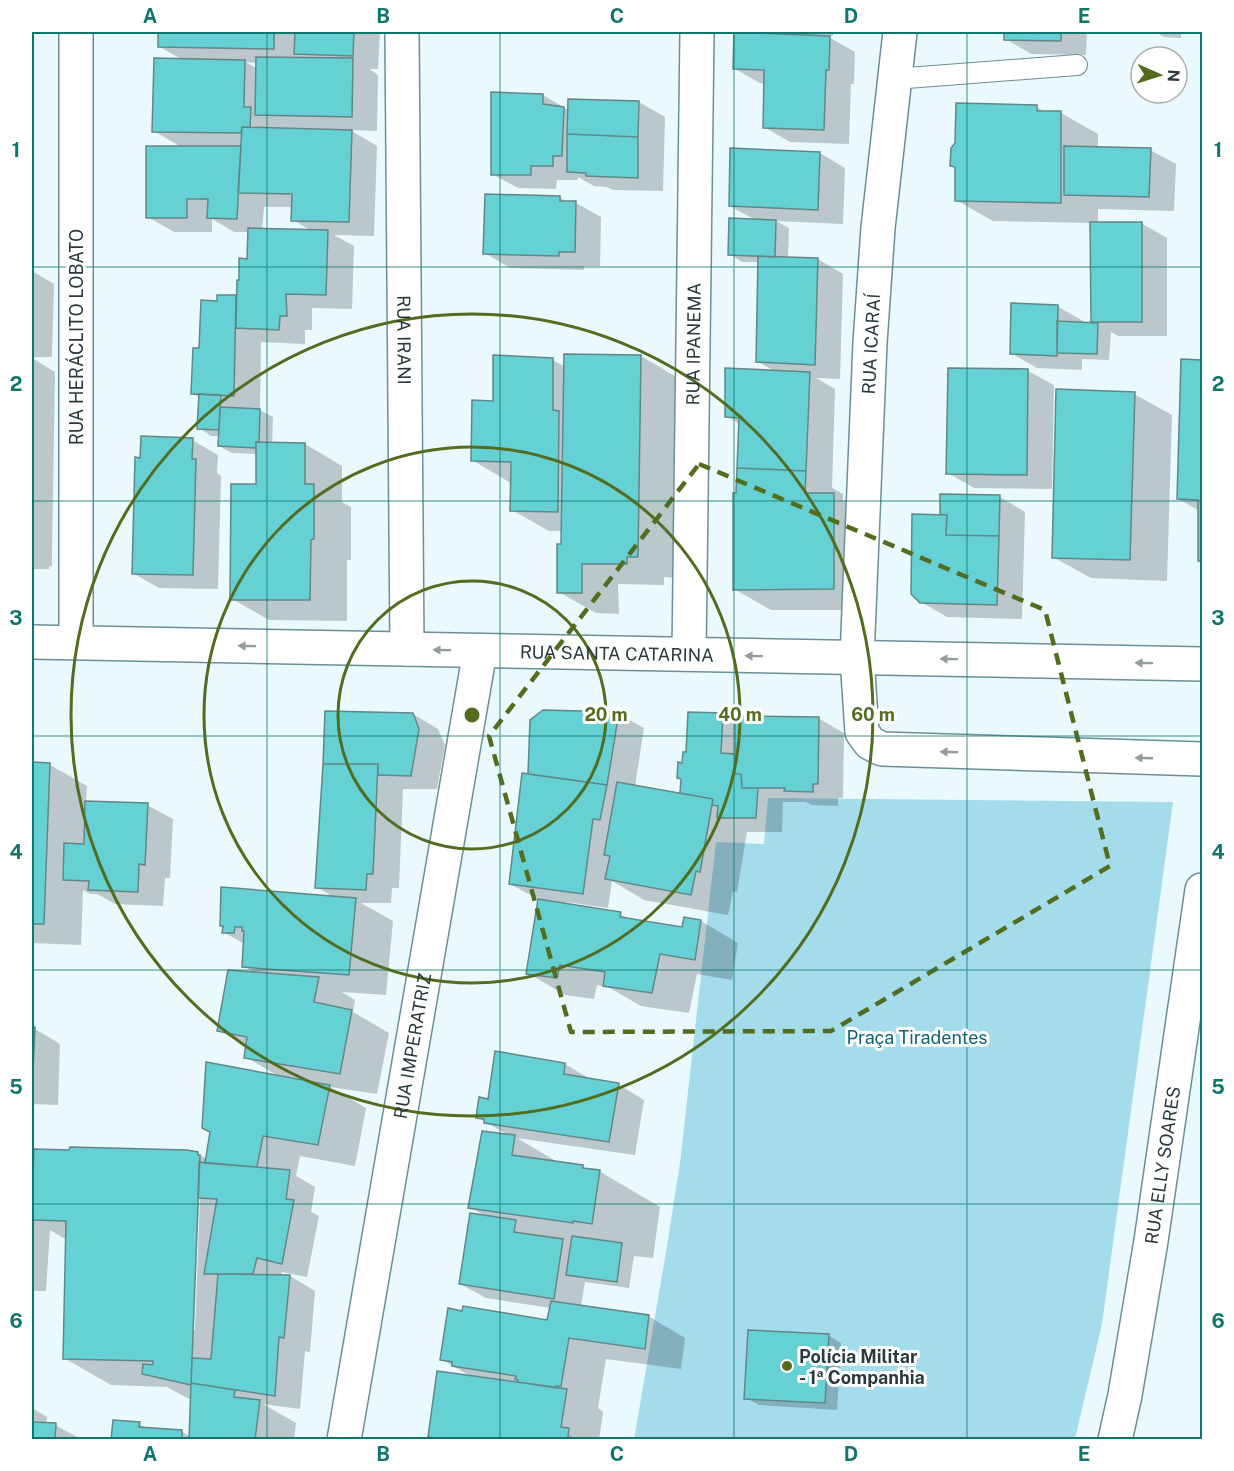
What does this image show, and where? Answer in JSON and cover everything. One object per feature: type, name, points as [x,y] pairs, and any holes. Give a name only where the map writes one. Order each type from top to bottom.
[{"type":"street","name":"RUA HERÁCLITO LOBATO","points":[[76,32],[76,642]]},
{"type":"street","name":"RUA IRANI","points":[[402,32],[407,649]]},
{"type":"street","name":"RUA IPANEMA","points":[[689,654],[697,32]]},
{"type":"street","name":"RUA ICARAÍ","points":[[900,32],[878,228],[871,331],[857,658],[862,732],[870,743],[882,749],[1203,759]]},
{"type":"street","name":"RUA SANTA CATARINA","points":[[32,642],[1203,664]]},
{"type":"street","name":"RUA IMPERATRIZ","points":[[344,1440],[480,651]]},
{"type":"street","name":"RUA ELLY SOARES","points":[[1115,1440],[1125,1395],[1151,1241],[1203,890]]},
{"type":"lane","points":[[894,79],[1077,65]]},
{"type":"highlighted area","points":[[699,464],[1045,610],[1110,866],[831,1031],[571,1032],[489,736]]},
{"type":"green space","name":"Praça Tiradentes","points":[[768,798],[1173,802],[1102,1324],[1075,1439],[634,1440],[680,1163],[716,842],[764,844]]},
{"type":"building","points":[[158,32],[274,32],[274,49],[158,47]]},
{"type":"building","points":[[295,32],[354,32],[353,56],[294,54]]},
{"type":"building","points":[[734,32],[830,36],[829,70],[826,70],[824,130],[763,128],[764,70],[733,69]]},
{"type":"building","points":[[1004,32],[1061,32],[1061,41],[1004,40]]},
{"type":"building","points":[[256,57],[353,58],[352,117],[255,115]]},
{"type":"building","points":[[154,58],[245,60],[244,107],[251,107],[250,127],[242,127],[241,133],[152,132]]},
{"type":"building","points":[[491,92],[543,94],[543,104],[564,107],[562,156],[553,156],[553,166],[531,166],[531,175],[491,175]]},
{"type":"building","points":[[568,99],[639,101],[638,137],[567,134]]},
{"type":"building","points":[[956,103],[1037,105],[1037,111],[1061,111],[1061,203],[955,201],[955,167],[950,166],[951,148],[955,143]]},
{"type":"building","points":[[242,127],[352,130],[349,222],[291,221],[292,194],[238,193]]},
{"type":"building","points":[[567,134],[638,137],[638,178],[586,176],[586,173],[567,172]]},
{"type":"building","points":[[146,146],[241,146],[237,219],[207,218],[208,199],[187,199],[187,218],[146,218]]},
{"type":"building","points":[[1064,146],[1151,148],[1149,197],[1064,195]]},
{"type":"building","points":[[730,148],[820,152],[818,210],[729,206]]},
{"type":"building","points":[[485,194],[560,196],[560,201],[576,201],[575,252],[559,252],[559,256],[483,254]]},
{"type":"building","points":[[729,218],[776,220],[775,257],[728,255]]},
{"type":"building","points":[[1090,222],[1142,222],[1142,322],[1091,322]]},
{"type":"building","points":[[248,228],[328,230],[326,295],[286,294],[287,316],[280,316],[279,330],[236,328],[239,258],[247,259]]},
{"type":"building","points":[[758,256],[818,258],[815,365],[756,362]]},
{"type":"building","points":[[217,295],[236,295],[234,396],[191,394],[193,348],[199,348],[201,300],[217,301]]},
{"type":"building","points":[[1011,303],[1058,305],[1057,356],[1010,354]]},
{"type":"building","points":[[1057,321],[1098,323],[1097,354],[1057,353]]},
{"type":"building","points":[[564,354],[641,355],[638,557],[627,557],[627,564],[582,564],[582,593],[557,593],[557,544],[561,544]]},
{"type":"building","points":[[493,355],[553,358],[553,410],[559,411],[558,512],[510,511],[511,462],[471,461],[472,400],[493,401]]},
{"type":"building","points":[[1181,359],[1202,360],[1202,561],[1198,561],[1198,500],[1177,499]]},
{"type":"building","points":[[725,368],[810,372],[806,471],[737,468],[739,418],[725,417]]},
{"type":"building","points":[[948,368],[1028,369],[1027,475],[946,474]]},
{"type":"building","points":[[1056,389],[1135,392],[1130,560],[1052,558]]},
{"type":"building","points":[[199,394],[221,395],[219,430],[197,429]]},
{"type":"building","points":[[220,407],[260,409],[259,442],[256,442],[256,448],[218,446]]},
{"type":"building","points":[[141,436],[193,438],[192,459],[196,459],[193,575],[132,574],[135,457],[140,458]]},
{"type":"building","points":[[256,442],[305,443],[305,484],[314,484],[314,539],[311,540],[310,600],[230,600],[231,484],[256,484]]},
{"type":"building","points":[[737,468],[806,471],[805,493],[834,493],[834,589],[733,590],[733,493],[736,493]]},
{"type":"building","points":[[940,494],[1000,495],[999,536],[946,535],[947,515],[940,514]]},
{"type":"building","points":[[912,514],[947,515],[946,535],[999,536],[997,605],[920,603],[911,594]]},
{"type":"building","points":[[543,710],[619,712],[607,785],[528,774],[530,720]]},
{"type":"building","points":[[325,711],[413,713],[419,729],[411,776],[378,775],[378,764],[323,764]]},
{"type":"building","points":[[688,712],[723,713],[721,753],[735,754],[735,774],[741,774],[742,788],[758,788],[756,818],[717,818],[718,806],[712,805],[713,799],[680,793],[681,779],[677,778],[678,762],[682,763],[683,752],[686,752]]},
{"type":"building","points":[[735,716],[819,717],[818,784],[813,784],[813,792],[784,791],[785,788],[742,788],[741,774],[735,774]]},
{"type":"building","points":[[32,762],[50,763],[44,924],[32,924]]},
{"type":"building","points":[[323,764],[378,764],[373,874],[367,874],[366,890],[315,888]]},
{"type":"building","points":[[522,773],[607,785],[600,820],[593,819],[583,894],[509,884]]},
{"type":"building","points":[[617,782],[713,799],[700,872],[696,871],[691,895],[605,879],[610,856],[604,855]]},
{"type":"building","points":[[85,801],[148,803],[145,865],[139,864],[138,892],[88,890],[89,881],[63,880],[64,843],[84,844]]},
{"type":"building","points":[[221,887],[356,898],[349,975],[242,967],[244,931],[242,927],[235,927],[234,933],[222,933],[223,926],[220,926]]},
{"type":"building","points":[[538,899],[621,912],[620,917],[682,927],[684,917],[701,920],[695,960],[660,954],[652,993],[603,986],[605,972],[560,965],[557,978],[526,974]]},
{"type":"building","points":[[228,970],[319,977],[314,1002],[352,1010],[340,1074],[244,1058],[247,1037],[217,1031]]},
{"type":"building","points":[[32,1027],[35,1027],[32,1091]]},
{"type":"building","points":[[495,1051],[565,1063],[564,1074],[619,1083],[609,1142],[484,1123],[484,1119],[476,1118],[479,1097],[488,1099]]},
{"type":"building","points":[[206,1062],[330,1085],[318,1145],[263,1136],[257,1167],[205,1163],[210,1132],[202,1128]]},
{"type":"building","points":[[482,1131],[515,1135],[512,1155],[583,1165],[583,1168],[600,1170],[592,1224],[468,1208]]},
{"type":"building","points":[[70,1147],[187,1150],[198,1152],[200,1155],[191,1385],[142,1374],[143,1364],[153,1365],[153,1361],[63,1359],[66,1221],[32,1220],[32,1200],[34,1149],[69,1150]]},
{"type":"building","points":[[199,1162],[290,1170],[286,1199],[294,1200],[282,1264],[257,1258],[253,1274],[204,1274],[217,1199],[198,1198]]},
{"type":"building","points":[[470,1213],[516,1220],[514,1232],[563,1239],[554,1299],[459,1284]]},
{"type":"building","points":[[572,1236],[622,1243],[617,1282],[566,1275]]},
{"type":"building","points":[[218,1274],[290,1275],[284,1338],[279,1337],[275,1396],[191,1383],[192,1358],[211,1359]]},
{"type":"building","points":[[551,1301],[649,1315],[645,1349],[569,1338],[561,1386],[556,1386],[556,1388],[517,1382],[516,1376],[452,1366],[452,1362],[440,1360],[448,1308],[462,1311],[463,1306],[547,1320]]},
{"type":"building","name":"Polícia Militar - 1ª Companhia","points":[[748,1330],[829,1334],[825,1403],[744,1399]]},
{"type":"building","points":[[437,1371],[567,1389],[561,1427],[569,1428],[568,1437],[591,1440],[444,1440],[428,1437]]},
{"type":"building","points":[[191,1383],[235,1390],[234,1397],[260,1400],[255,1440],[189,1440]]},
{"type":"building","points":[[113,1420],[140,1422],[139,1427],[182,1430],[182,1440],[111,1440]]},
{"type":"building","points":[[32,1422],[56,1423],[55,1440],[32,1440]]},
{"type":"place","name":"Polícia Militar - 1ª Companhia","points":[[787,1366]]}]
